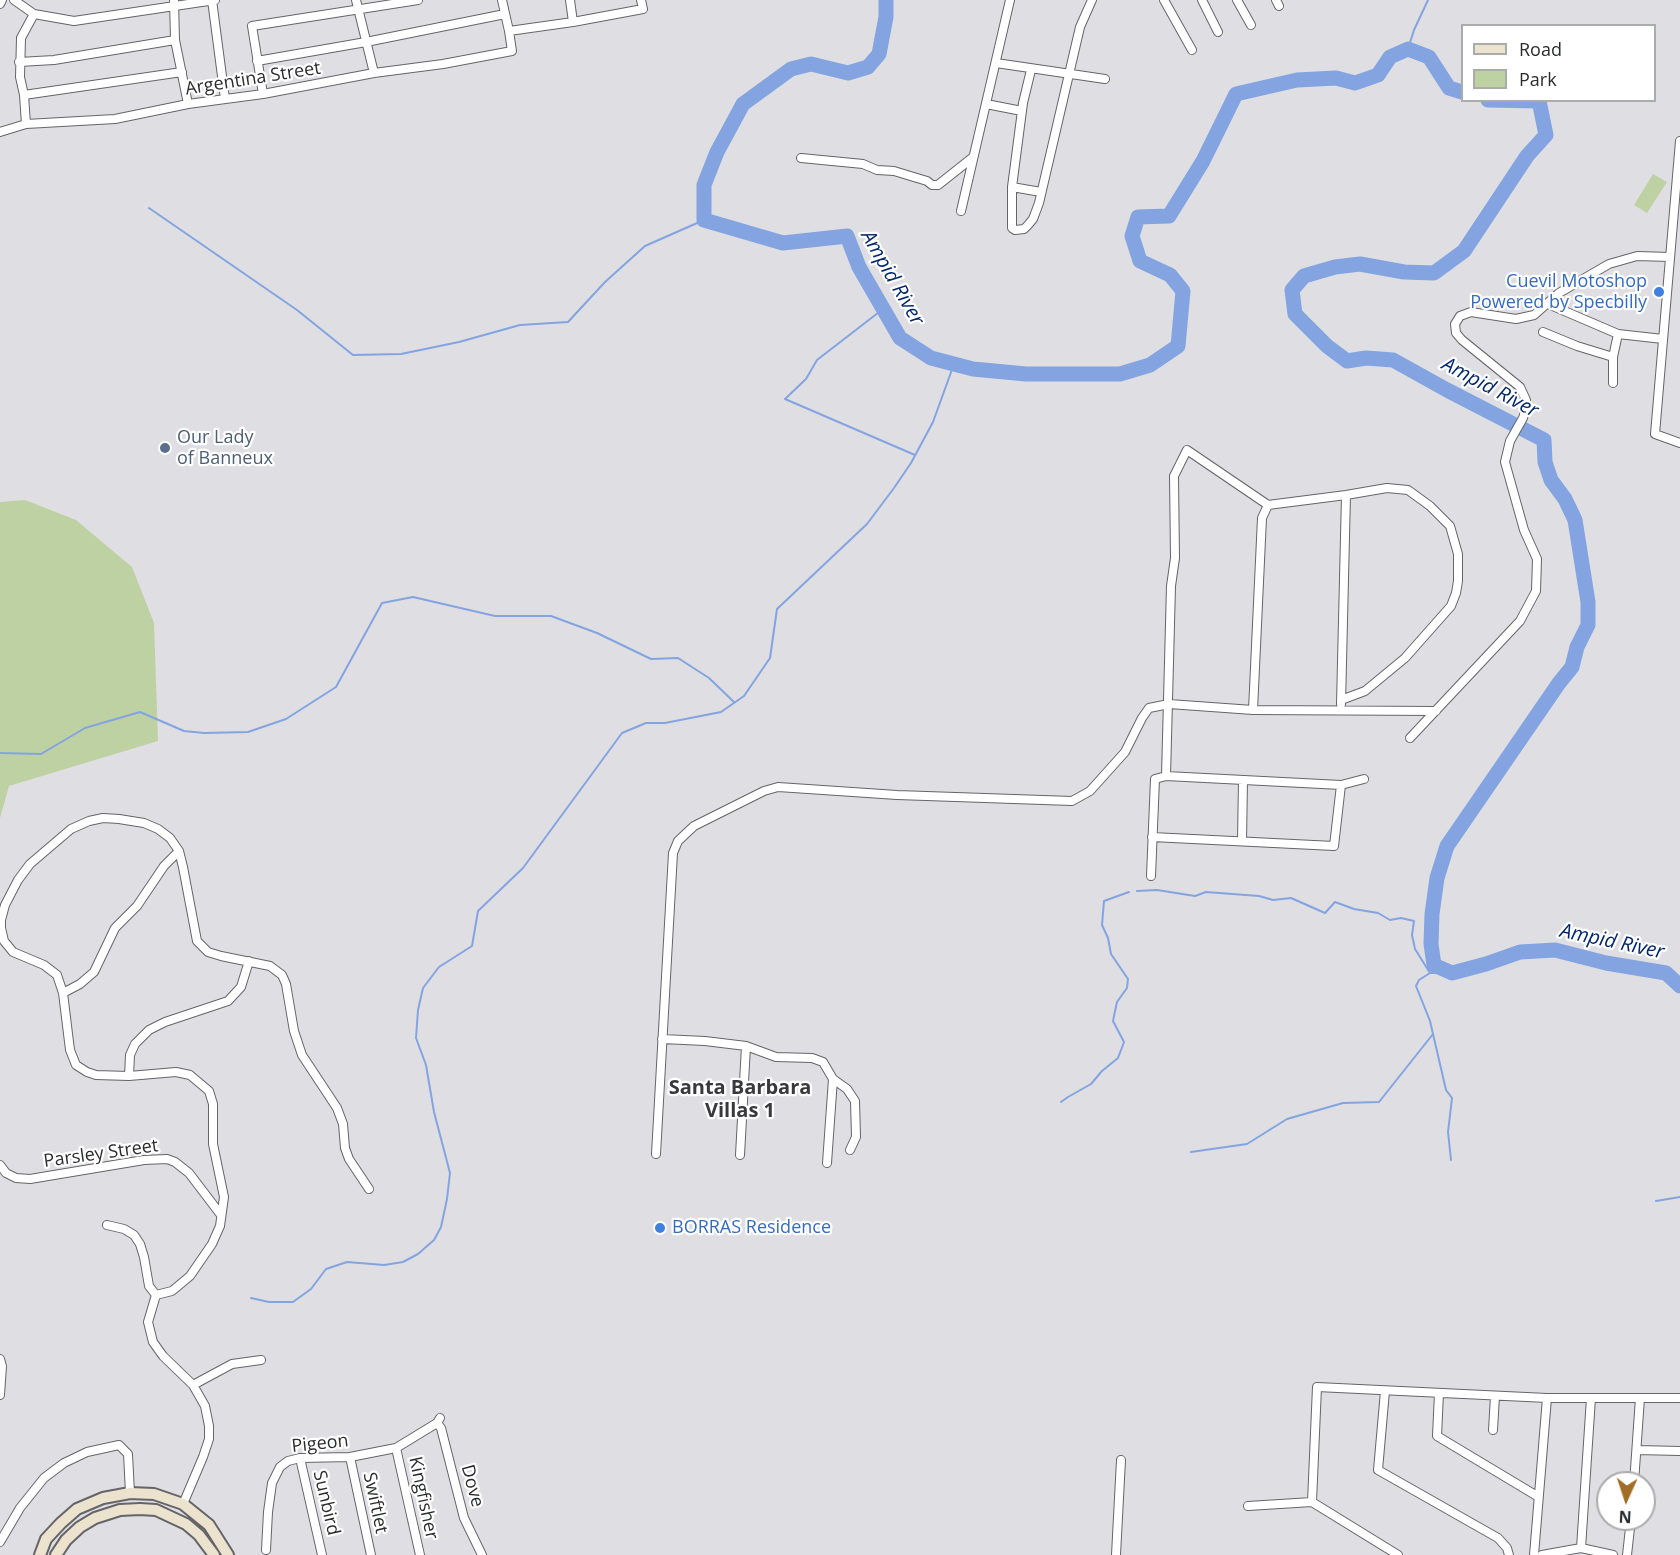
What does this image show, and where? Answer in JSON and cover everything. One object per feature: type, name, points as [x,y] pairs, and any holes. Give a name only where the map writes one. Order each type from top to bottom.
[{"type":"street","points":[[0,4],[2,0]]},
{"type":"street","points":[[14,0],[34,14],[74,21],[174,3],[213,0],[225,99]]},
{"type":"street","points":[[263,94],[252,26],[356,4],[418,0]]},
{"type":"street","points":[[502,0],[509,31],[643,9],[641,0]]},
{"type":"street","points":[[570,0],[573,22]]},
{"type":"street","points":[[961,211],[1010,0]]},
{"type":"street","points":[[1031,70],[1022,111],[1012,187],[1012,228],[1015,230],[1024,229],[1033,219],[1080,27],[1092,0]]},
{"type":"street","points":[[1164,0],[1192,50]]},
{"type":"street","points":[[1202,0],[1218,32]]},
{"type":"street","points":[[1237,0],[1251,25]]},
{"type":"street","points":[[174,3],[175,40],[188,104]]},
{"type":"street","points":[[356,4],[374,73]]},
{"type":"street","points":[[26,124],[19,62],[21,38],[34,14]]},
{"type":"street","points":[[257,61],[505,14]]},
{"type":"street","name":"Argentina Street","points":[[0,132],[26,124],[115,119],[188,104],[263,94],[374,73],[443,64],[512,51],[509,31]]},
{"type":"street","points":[[19,62],[54,60],[175,40]]},
{"type":"street","points":[[996,63],[1031,70],[1105,79]]},
{"type":"street","points":[[24,95],[182,72]]},
{"type":"street","points":[[986,104],[1022,111]]},
{"type":"street","points":[[1680,141],[1655,434],[1680,443]]},
{"type":"street","points":[[801,158],[863,164],[877,170],[894,171],[927,181],[932,185],[938,185],[972,158]]},
{"type":"street","points":[[1012,187],[1041,192]]},
{"type":"street","points":[[1410,738],[1520,621],[1536,591],[1537,559],[1524,530],[1504,462],[1510,441],[1523,418],[1526,400],[1520,387],[1462,340],[1456,333],[1455,324],[1460,316],[1471,312],[1516,319],[1534,315],[1558,293],[1609,264],[1637,256],[1670,257]]},
{"type":"street","points":[[1548,304],[1618,334],[1663,339]]},
{"type":"street","points":[[1543,332],[1613,357]]},
{"type":"street","points":[[1612,383],[1613,357],[1618,334]]},
{"type":"street","points":[[1166,776],[1172,586],[1175,558],[1174,476],[1187,450],[1268,505],[1387,488],[1408,490],[1430,506],[1450,526],[1458,554],[1458,581],[1451,606],[1405,658],[1365,691],[1341,700]]},
{"type":"street","points":[[1341,711],[1346,495]]},
{"type":"street","points":[[1253,710],[1262,518],[1268,505]]},
{"type":"street","points":[[656,1154],[673,853],[678,841],[694,826],[764,791],[778,788],[1072,801],[1090,791],[1125,752],[1149,708],[1169,704],[1253,710],[1436,711]]},
{"type":"street","points":[[1150,876],[1155,779],[1166,776],[1341,785],[1364,779]]},
{"type":"street","points":[[1242,841],[1243,780]]},
{"type":"street","points":[[1152,837],[1334,846],[1341,785]]},
{"type":"street","points":[[156,1295],[172,1291],[200,1263],[220,1226],[224,1197],[213,1144],[213,1104],[209,1091],[190,1075],[176,1072],[129,1076],[96,1075],[76,1065],[70,1050],[63,993],[57,975],[44,965],[13,952],[4,941],[1,920],[5,905],[18,880],[30,864],[72,829],[89,821],[103,818],[144,823],[170,838],[179,851],[197,941],[208,951],[221,956],[270,966],[282,975],[286,984],[294,1031],[302,1055],[337,1108],[343,1124],[345,1149],[349,1159],[369,1188]]},
{"type":"street","points":[[63,993],[80,984],[94,972],[115,928],[137,906],[164,866],[179,851]]},
{"type":"street","points":[[129,1076],[130,1055],[135,1044],[149,1030],[228,1000],[241,987],[249,961]]},
{"type":"street","points":[[662,1039],[746,1046],[776,1057],[812,1058],[823,1062],[833,1079],[847,1089],[855,1101],[856,1137],[850,1150]]},
{"type":"street","points":[[740,1155],[746,1046]]},
{"type":"street","points":[[827,1163],[833,1079]]},
{"type":"street","name":"Parsley Street","points":[[0,1165],[6,1173],[16,1178],[30,1179],[144,1160],[167,1159],[189,1173],[221,1215]]},
{"type":"street","points":[[107,1225],[124,1229],[134,1235],[142,1251],[149,1286],[156,1295]]},
{"type":"street","points":[[156,1295],[148,1322],[153,1342],[163,1356],[193,1385],[205,1406],[209,1426],[209,1439],[183,1504]]},
{"type":"street","points":[[0,1359],[2,1366],[0,1395]]},
{"type":"street","points":[[193,1385],[232,1364],[261,1359]]},
{"type":"street","points":[[1312,1502],[1317,1387],[1547,1398],[1680,1398]]},
{"type":"street","points":[[1384,1391],[1378,1470],[1498,1538],[1507,1548],[1509,1555]]},
{"type":"street","points":[[1439,1393],[1437,1436],[1537,1496]]},
{"type":"street","points":[[1493,1430],[1495,1396]]},
{"type":"street","points":[[1534,1555],[1537,1496],[1547,1398]]},
{"type":"street","points":[[1581,1548],[1591,1398]]},
{"type":"street","points":[[1635,1471],[1640,1398]]},
{"type":"street","name":"Pigeon","points":[[266,1550],[272,1483],[280,1467],[288,1461],[300,1458],[350,1456],[396,1448],[438,1420]]},
{"type":"street","name":"Dove","points":[[438,1420],[464,1518],[482,1555]]},
{"type":"street","points":[[0,1542],[20,1508],[44,1478],[64,1462],[87,1452],[119,1445],[128,1454],[130,1494]]},
{"type":"street","name":"Kingfisher","points":[[396,1448],[420,1555]]},
{"type":"street","points":[[1637,1450],[1680,1451]]},
{"type":"street","name":"Swiftlet","points":[[350,1456],[371,1555]]},
{"type":"street","name":"Sunbird","points":[[300,1458],[322,1555]]},
{"type":"street","points":[[1116,1555],[1121,1460]]},
{"type":"street","points":[[40,1555],[46,1539],[77,1509],[103,1498],[130,1494],[154,1494],[183,1504],[209,1525],[228,1555]]},
{"type":"street","points":[[1248,1506],[1312,1502],[1398,1555]]},
{"type":"street","points":[[56,1555],[66,1540],[80,1527],[95,1518],[120,1510],[140,1509],[156,1510],[186,1524],[199,1535],[214,1555]]},
{"type":"street","points":[[1627,1555],[1629,1531]]},
{"type":"street","points":[[1542,1555],[1581,1548],[1612,1555]]},
{"type":"green space","points":[[1653,174],[1667,182],[1647,213],[1634,205]]},
{"type":"green space","points":[[25,500],[76,520],[132,567],[154,623],[158,741],[9,786],[0,818],[0,502]]},
{"type":"waterway","name":"Ampid River","points":[[886,0],[886,17],[879,54],[868,67],[848,73],[811,64],[791,69],[743,104],[717,152],[704,185],[704,220],[783,243],[847,236],[859,267],[900,338],[931,358],[973,369],[1026,374],[1120,374],[1150,365],[1178,346],[1183,291],[1170,275],[1140,261],[1132,236],[1138,217],[1169,216],[1203,161],[1236,94],[1297,80],[1336,78],[1355,83],[1378,75],[1390,57],[1408,49],[1429,57],[1449,88],[1461,92]]},
{"type":"waterway","points":[[1408,49],[1428,0]]},
{"type":"waterway","name":"Ampid River","points":[[1539,102],[1546,135],[1527,156],[1464,251],[1434,273],[1404,272],[1360,264],[1335,267],[1304,276],[1292,290],[1295,314],[1327,346],[1347,361],[1366,358],[1393,360],[1544,440],[1545,462],[1551,480],[1565,499],[1575,520],[1588,602],[1588,625],[1577,647],[1572,667],[1447,846],[1437,878],[1432,914],[1431,944],[1434,965],[1452,973],[1520,952],[1555,950],[1606,963],[1666,973],[1680,986]]},
{"type":"waterway","points":[[149,208],[297,310],[353,355],[401,354],[459,342],[520,325],[568,322],[605,282],[645,246],[704,220]]},
{"type":"waterway","points":[[883,309],[817,360],[806,379],[785,399],[915,455]]},
{"type":"waterway","points":[[251,1298],[269,1302],[293,1302],[311,1289],[326,1269],[347,1262],[384,1265],[403,1262],[418,1254],[434,1240],[441,1227],[450,1173],[434,1112],[426,1065],[416,1038],[418,1010],[423,988],[439,967],[472,946],[478,911],[523,868],[622,733],[646,723],[665,723],[721,712],[744,696],[770,658],[777,609],[867,524],[894,488],[911,463],[933,422],[954,364]]},
{"type":"waterway","points":[[0,753],[41,754],[85,728],[140,712],[184,731],[204,733],[248,732],[286,719],[336,687],[382,603],[413,597],[495,616],[551,616],[597,633],[651,659],[678,658],[709,678],[734,702]]},
{"type":"waterway","points":[[1137,891],[1157,890],[1195,896],[1206,892],[1259,896],[1273,900],[1291,898],[1325,913],[1335,902],[1354,909],[1378,913],[1390,920],[1401,918],[1414,921],[1412,935],[1415,949],[1430,973],[1452,973]]},
{"type":"waterway","points":[[1061,1102],[1091,1084],[1118,1058],[1124,1042],[1113,1021],[1117,1002],[1127,988],[1128,979],[1111,954],[1108,938],[1102,925],[1104,901],[1129,892]]},
{"type":"waterway","points":[[1430,973],[1419,980],[1416,986],[1430,1021],[1446,1090],[1452,1098],[1448,1132],[1451,1160]]},
{"type":"waterway","points":[[1191,1152],[1247,1144],[1287,1119],[1343,1103],[1379,1102],[1433,1034]]},
{"type":"waterway","points":[[1656,1201],[1680,1197]]},
{"type":"place","name":"Cuevil Motoshop Powered by Specbilly","points":[[1659,292]]},
{"type":"place","name":"Our Lady of Banneux","points":[[165,448]]},
{"type":"place","name":"BORRAS Residence","points":[[660,1228]]},
{"type":"district","name":"Santa Barbara Villas 1","points":[[740,1100]]}]
